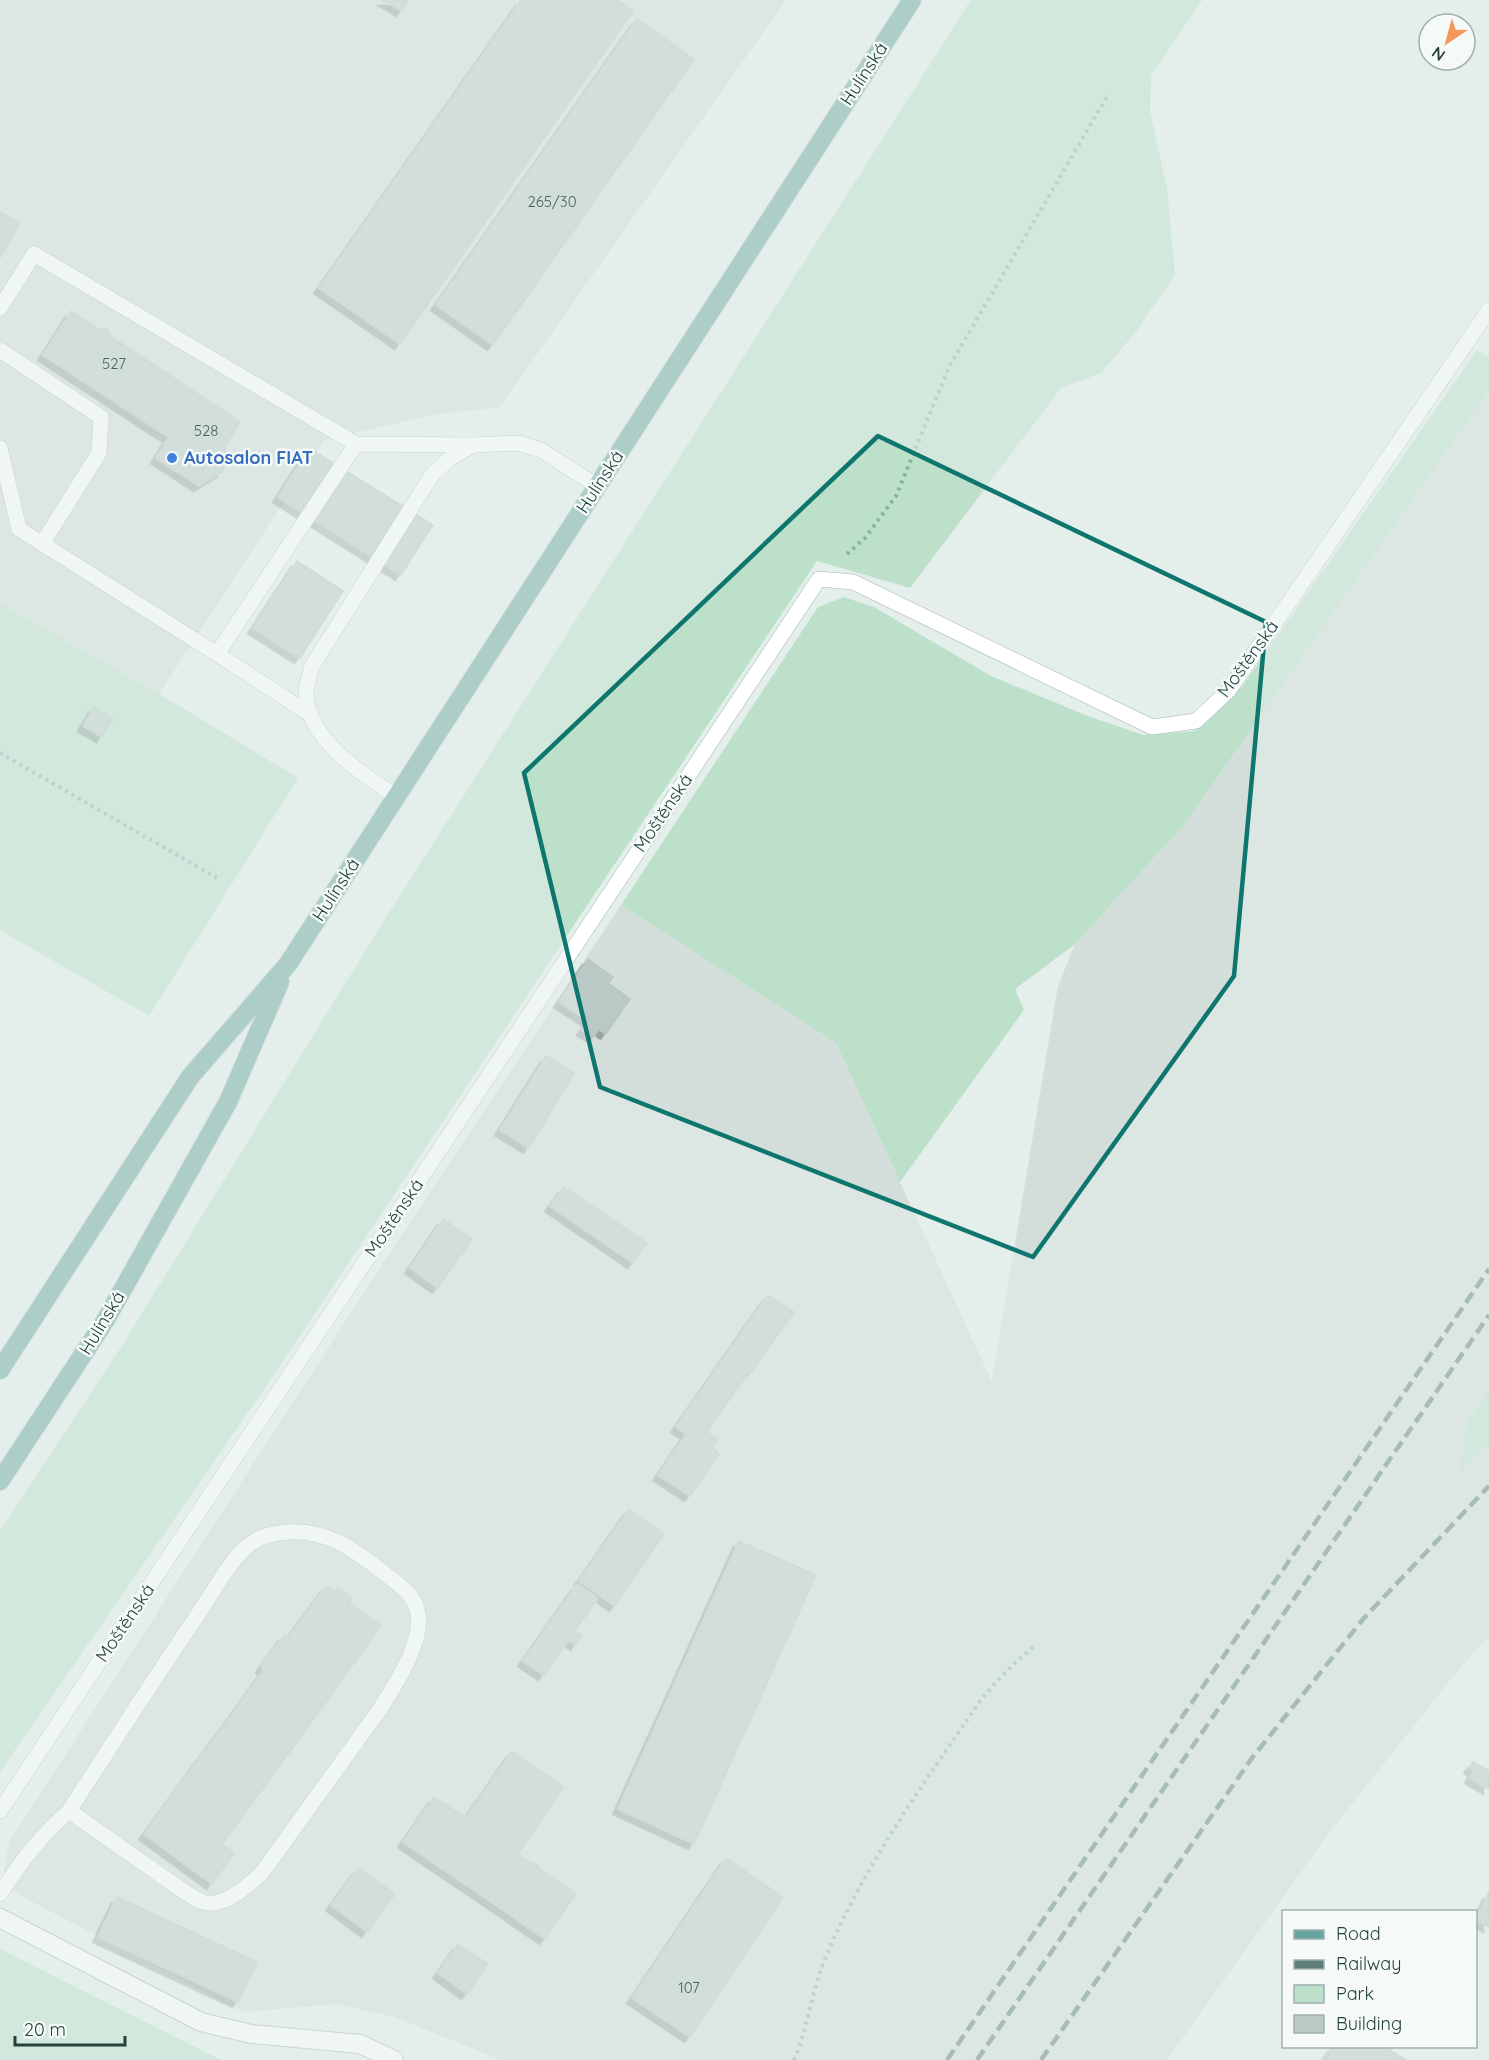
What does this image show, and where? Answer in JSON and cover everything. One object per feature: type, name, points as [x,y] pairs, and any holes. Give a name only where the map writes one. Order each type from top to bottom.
[{"type":"main road","name":"Hulínská","points":[[0,1370],[190,1077],[288,964],[912,0]]},
{"type":"main road","name":"Hulínská","points":[[0,1481],[105,1321],[228,1102],[288,964]]},
{"type":"street","points":[[0,1918],[201,2022],[251,2034],[360,2044],[394,2060]]},
{"type":"lane","points":[[0,308],[34,254],[356,444],[518,443],[541,450],[597,486]]},
{"type":"lane","name":"Moštěnská","points":[[0,1811],[819,579],[853,582],[1152,727],[1197,721],[1228,690],[1489,310]]},
{"type":"lane","points":[[0,350],[101,417],[99,453],[42,544]]},
{"type":"lane","points":[[217,654],[356,444]]},
{"type":"lane","points":[[396,796],[364,775],[341,756],[310,715],[306,694],[312,666],[432,476],[449,459],[472,445]]},
{"type":"lane","points":[[0,448],[19,529],[310,715]]},
{"type":"lane","points":[[0,1894],[24,1857],[43,1834],[69,1811],[238,1556],[253,1542],[272,1533],[302,1531],[333,1538],[369,1562],[404,1589],[415,1601],[419,1616],[416,1638],[395,1686],[261,1874],[244,1889],[223,1901],[206,1904],[186,1893],[69,1811]]},
{"type":"path","points":[[819,579],[865,538],[896,496],[950,367],[1109,93]]},
{"type":"path","points":[[0,753],[217,878]]},
{"type":"path","points":[[794,2060],[803,2038],[824,1961],[881,1849],[978,1704],[1013,1663],[1035,1646]]},
{"type":"highlighted area","points":[[878,436],[1266,622],[1234,976],[1033,1257],[600,1087],[524,773]]},
{"type":"shaded area","points":[[0,0],[786,0],[500,407],[437,414],[324,440],[159,694],[0,603]]},
{"type":"shaded area","points":[[1489,391],[1489,1390],[1466,1423],[1460,1471],[1489,1444],[1489,1637],[1460,1668],[1329,1833],[1167,2060],[501,2060],[394,2017],[337,2004],[243,2012],[2,1886],[9,1842],[361,1297],[621,905],[836,1043],[992,1382],[1058,986],[1075,944],[1184,825]]},
{"type":"green space","points":[[971,0],[1202,0],[1151,76],[1150,111],[1167,188],[1175,275],[1135,333],[1101,373],[1061,388],[910,588],[817,561],[271,1379],[0,1772],[0,1531],[123,1344],[385,919]]},
{"type":"green space","points":[[1477,350],[1489,358],[1489,391],[1184,825],[1075,944],[1015,989],[1024,1010],[900,1182],[836,1043],[621,905],[818,607],[844,597],[874,607],[991,676],[1088,716],[1143,735],[1194,731],[1242,687]]},
{"type":"green space","points":[[0,603],[159,694],[298,778],[149,1016],[0,930]]},
{"type":"green space","points":[[1489,1390],[1489,1444],[1460,1472],[1466,1423]]},
{"type":"green space","points":[[0,1949],[221,2060],[0,2060]]},
{"type":"building","points":[[383,0],[408,0],[402,11]]},
{"type":"building","points":[[521,0],[617,0],[633,11],[400,344],[319,288]]},
{"type":"building","points":[[637,19],[694,59],[493,345],[436,305]]},
{"type":"building","points":[[0,212],[20,223],[0,258]]},
{"type":"building","points":[[71,311],[99,329],[107,328],[110,336],[177,380],[148,424],[43,355]]},
{"type":"building","points":[[177,380],[240,422],[226,444],[223,471],[199,486],[156,458],[169,437],[148,424]]},
{"type":"building","points":[[309,448],[433,525],[401,575],[278,497]]},
{"type":"building","points":[[297,561],[343,591],[300,658],[253,628]]},
{"type":"building","points":[[94,707],[113,719],[102,737],[83,726]]},
{"type":"building","points":[[588,959],[613,977],[608,983],[630,999],[606,1034],[599,1029],[593,1037],[582,1030],[588,1021],[559,1002]]},
{"type":"building","points":[[546,1056],[574,1073],[529,1148],[500,1130]]},
{"type":"building","points":[[564,1187],[647,1243],[633,1263],[550,1206]]},
{"type":"building","points":[[443,1219],[472,1239],[438,1288],[410,1268]]},
{"type":"building","points":[[768,1295],[794,1312],[751,1373],[726,1355]]},
{"type":"building","points":[[726,1355],[749,1372],[707,1432],[718,1440],[712,1448],[718,1452],[717,1454],[676,1427]]},
{"type":"building","points":[[686,1434],[719,1455],[690,1496],[658,1475]]},
{"type":"building","points":[[629,1509],[664,1534],[615,1606],[579,1581]]},
{"type":"building","points":[[739,1541],[816,1575],[694,1844],[618,1809]]},
{"type":"building","points":[[577,1584],[598,1598],[575,1631],[582,1636],[576,1645],[569,1640],[544,1675],[523,1661]]},
{"type":"building","points":[[326,1586],[335,1592],[338,1588],[352,1598],[349,1603],[381,1626],[281,1764],[225,1724],[264,1670],[261,1667],[284,1635],[288,1638]]},
{"type":"building","points":[[225,1724],[281,1764],[222,1844],[234,1853],[212,1884],[144,1834]]},
{"type":"building","points":[[512,1751],[564,1787],[487,1899],[435,1864]]},
{"type":"building","points":[[1473,1762],[1489,1771],[1489,1789],[1470,1778],[1474,1771],[1469,1768]]},
{"type":"building","points":[[434,1797],[466,1818],[435,1864],[403,1842]]},
{"type":"building","points":[[518,1854],[534,1865],[535,1863],[538,1865],[537,1867],[576,1894],[545,1939],[487,1899]]},
{"type":"building","points":[[726,1858],[783,1897],[690,2037],[632,1998]]},
{"type":"building","points":[[358,1868],[395,1894],[367,1932],[331,1905]]},
{"type":"building","points":[[1489,1892],[1489,1927],[1477,1921]]},
{"type":"building","points":[[117,1897],[257,1962],[238,2002],[98,1937]]},
{"type":"building","points":[[458,1944],[488,1964],[467,1994],[438,1973]]},
{"type":"building","points":[[1332,2048],[1387,2048],[1406,2060],[1324,2060]]},
{"type":"railway","points":[[947,2060],[1489,1269]]},
{"type":"railway","points":[[977,2060],[1489,1315]]},
{"type":"railway","points":[[1041,2060],[1252,1758],[1364,1618],[1489,1486]]},
{"type":"place","name":"Autosalon FIAT","points":[[172,458]]}]
